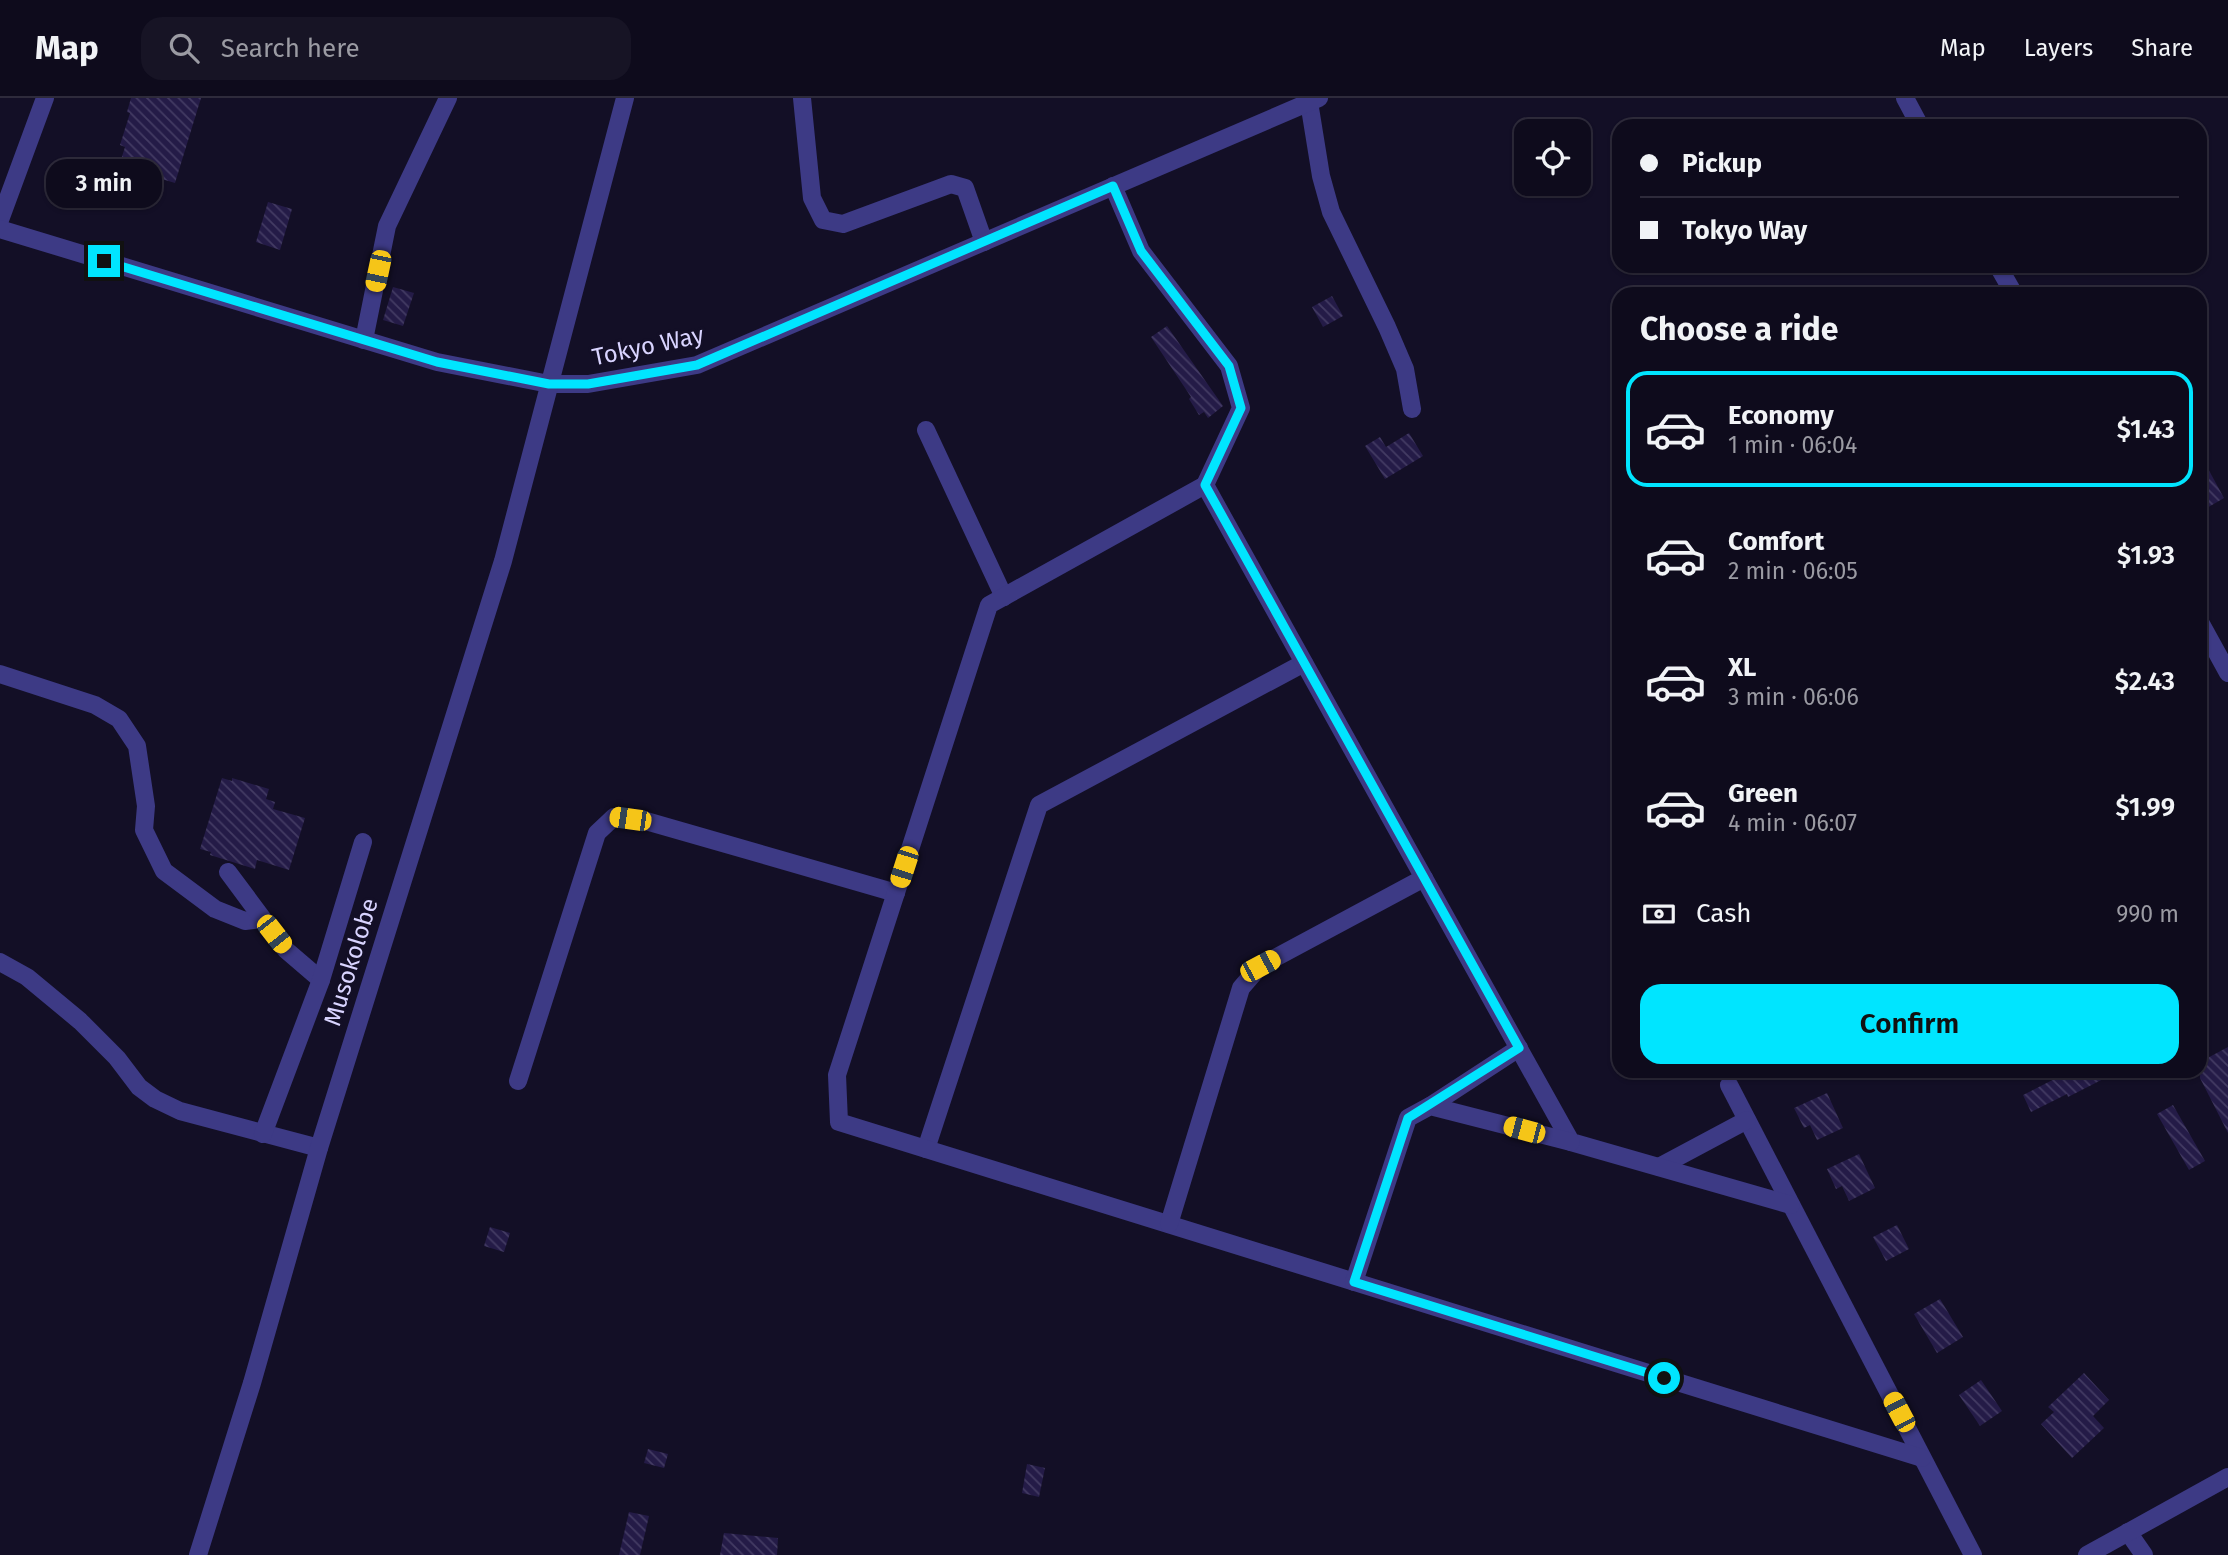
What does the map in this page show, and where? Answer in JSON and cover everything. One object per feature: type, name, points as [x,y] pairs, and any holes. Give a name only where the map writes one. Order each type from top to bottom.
[{"type":"street","points":[[0,220],[45,98]]},
{"type":"street","points":[[364,340],[387,226],[448,98]]},
{"type":"street","name":"Musokolobe","points":[[198,1555],[252,1384],[319,1148],[503,561],[625,98]]},
{"type":"street","points":[[802,98],[812,198],[823,220],[843,224],[951,184],[965,188],[984,242]]},
{"type":"street","points":[[1905,98],[1916,119]]},
{"type":"street","points":[[1314,100],[1321,176],[1331,212],[1405,369],[1412,409]]},
{"type":"street","name":"Tokyo Way","points":[[0,229],[437,362],[549,384],[588,384],[697,365],[1314,100]]},
{"type":"street","points":[[1113,186],[1141,251],[1229,366],[1241,408],[1205,485],[989,605],[837,1075],[839,1122],[1922,1458]]},
{"type":"street","points":[[926,430],[1004,597]]},
{"type":"street","points":[[1205,485],[1572,1142]]},
{"type":"street","points":[[2207,635],[2228,673]]},
{"type":"street","points":[[926,1149],[1039,805],[1304,663]]},
{"type":"street","points":[[0,674],[95,705],[119,719],[137,746],[146,806],[144,830],[164,871],[215,909],[245,921],[261,919]]},
{"type":"street","points":[[519,1081],[597,833],[614,817],[646,821],[896,893]]},
{"type":"street","points":[[263,1134],[321,980],[363,842]]},
{"type":"street","points":[[228,872],[286,950],[321,980]]},
{"type":"street","points":[[1169,1224],[1241,988],[1260,966],[1424,878]]},
{"type":"street","points":[[0,962],[27,977],[80,1021],[117,1058],[139,1087],[155,1100],[180,1111],[319,1148]]},
{"type":"street","points":[[1354,1282],[1408,1118],[1519,1048]]},
{"type":"street","points":[[1729,1085],[1973,1555]]},
{"type":"street","points":[[1430,1106],[1572,1142],[1791,1205]]},
{"type":"street","points":[[1659,1167],[1747,1120]]},
{"type":"street","points":[[2087,1555],[2228,1477]]},
{"type":"street","points":[[2128,1532],[2144,1555]]},
{"type":"building","points":[[131,98],[201,98],[175,183],[119,166],[125,147],[120,145],[130,113],[127,112]]},
{"type":"building","points":[[268,202],[292,209],[280,250],[256,242]]},
{"type":"building","points":[[393,287],[414,293],[403,326],[383,320]]},
{"type":"building","points":[[1332,296],[1343,316],[1323,327],[1312,307]]},
{"type":"building","points":[[1167,326],[1223,406],[1208,418],[1204,412],[1199,415],[1189,399],[1191,397],[1151,337]]},
{"type":"building","points":[[1409,433],[1423,456],[1385,479],[1365,446],[1380,437],[1386,447]]},
{"type":"building","points":[[2207,467],[2224,498],[2207,508]]},
{"type":"building","points":[[222,778],[232,781],[232,778],[269,789],[266,799],[275,802],[273,809],[305,818],[289,870],[257,860],[255,869],[210,855],[211,852],[200,849]]},
{"type":"building","points":[[2228,1047],[2228,1133],[2200,1078],[2207,1078],[2207,1058]]},
{"type":"building","points":[[2056,1078],[2105,1078],[2031,1112],[2023,1095]]},
{"type":"building","points":[[1827,1093],[1843,1128],[1817,1140],[1810,1125],[1804,1128],[1794,1108]]},
{"type":"building","points":[[2173,1105],[2205,1161],[2189,1170],[2157,1114]]},
{"type":"building","points":[[1859,1154],[1875,1188],[1849,1201],[1842,1186],[1836,1189],[1827,1169]]},
{"type":"building","points":[[1897,1225],[1909,1249],[1886,1261],[1873,1237]]},
{"type":"building","points":[[490,1227],[510,1233],[504,1252],[484,1246]]},
{"type":"building","points":[[1940,1299],[1963,1337],[1937,1353],[1914,1314]]},
{"type":"building","points":[[2084,1373],[2109,1400],[2093,1416],[2104,1428],[2072,1458],[2041,1424],[2054,1412],[2048,1407]]},
{"type":"building","points":[[1981,1380],[2002,1411],[1980,1426],[1959,1395]]},
{"type":"building","points":[[648,1449],[668,1454],[664,1468],[644,1463]]},
{"type":"building","points":[[1027,1464],[1045,1468],[1039,1497],[1022,1493]]},
{"type":"building","points":[[629,1512],[649,1516],[640,1555],[619,1555]]},
{"type":"building","points":[[724,1533],[778,1538],[777,1555],[720,1555]]},
{"type":"route","points":[[104,261],[437,362],[549,384],[588,384],[697,365],[1113,186],[1141,251],[1229,366],[1241,408],[1205,485],[1519,1048],[1408,1118],[1354,1282],[1664,1378]]}]
